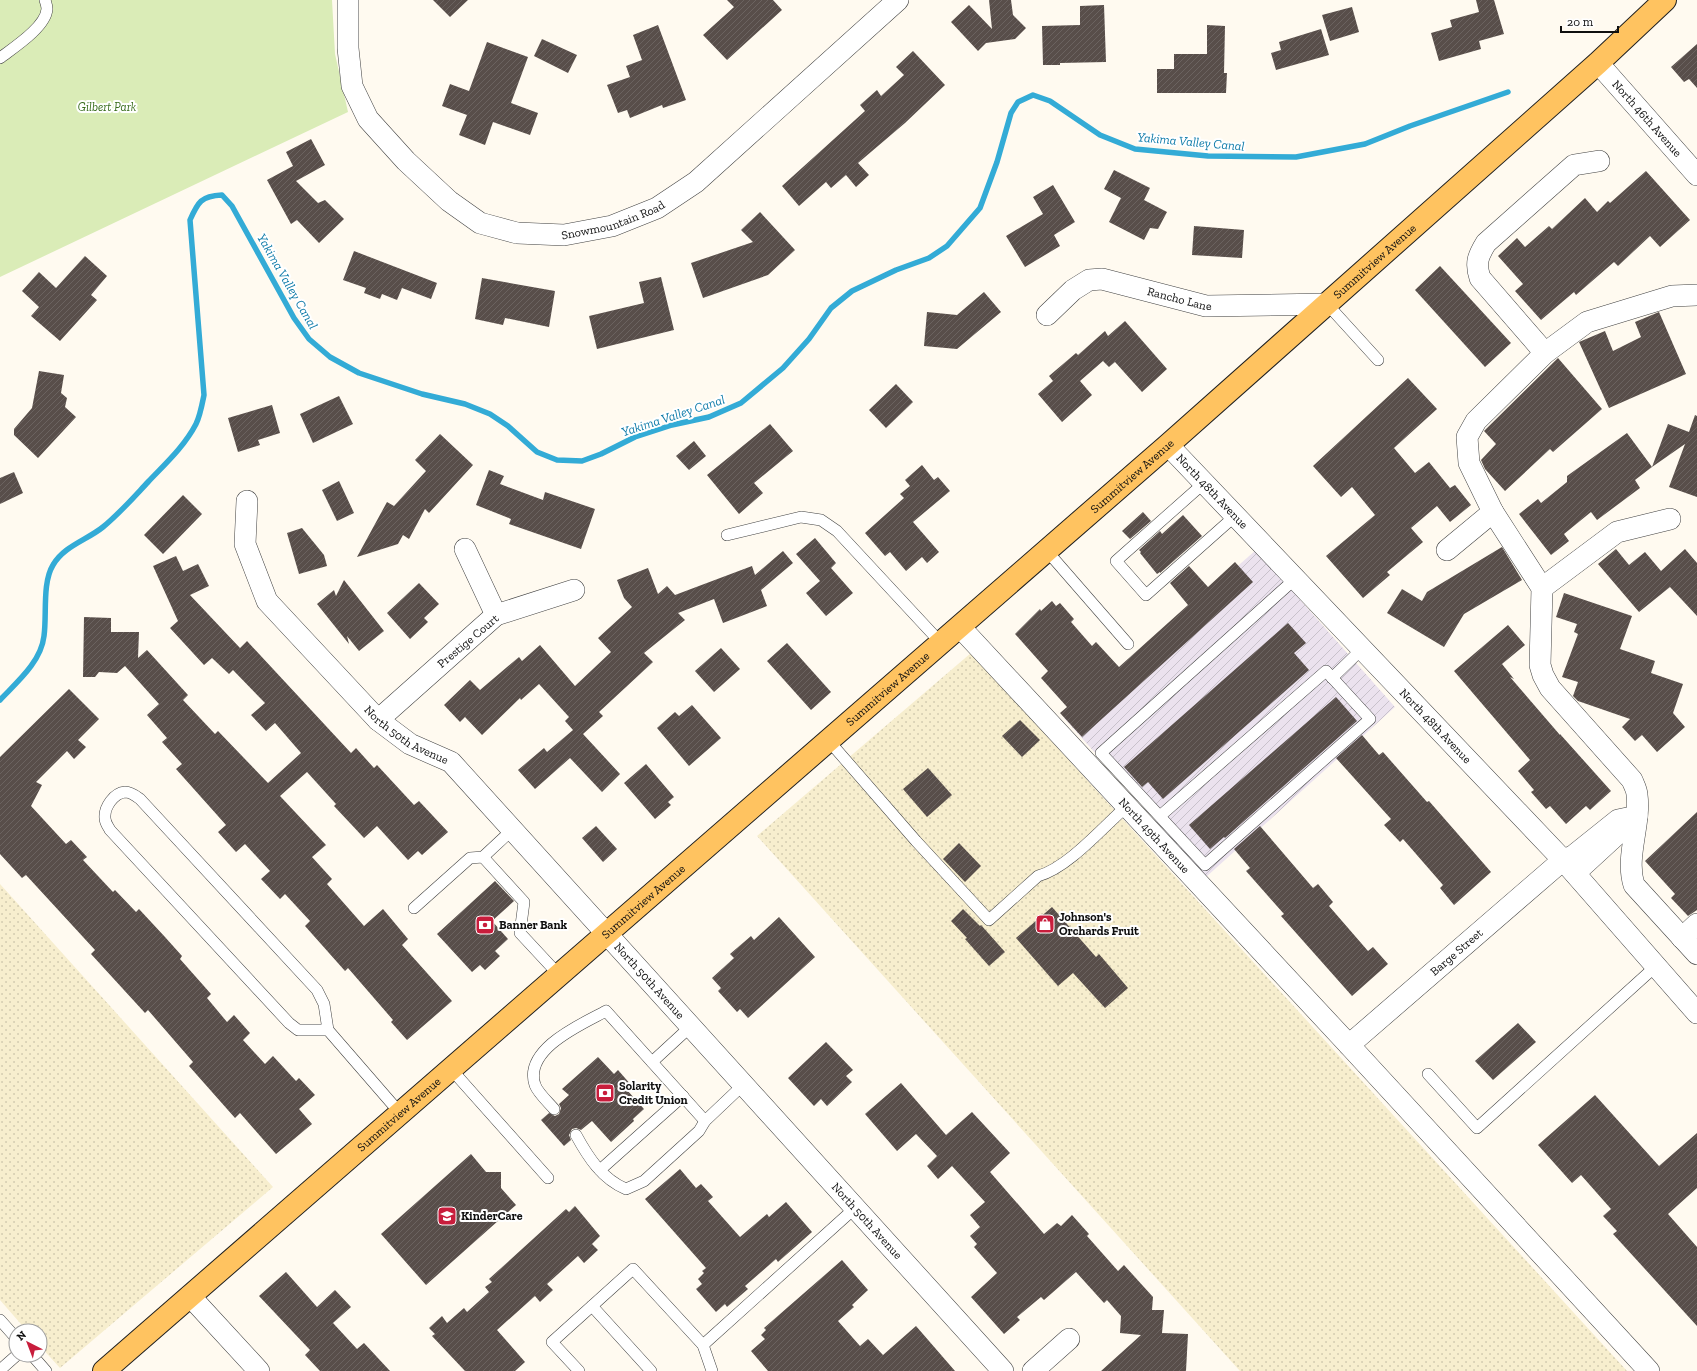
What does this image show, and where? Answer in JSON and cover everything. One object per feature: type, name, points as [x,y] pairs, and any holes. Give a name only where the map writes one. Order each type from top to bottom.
[{"type":"main road","name":"Summitview Avenue","points":[[104,1371],[1168,445],[1598,63],[1665,0]]},
{"type":"street","name":"Snowmountain Road","points":[[348,0],[348,48],[352,86],[368,118],[406,162],[449,200],[480,223],[517,233],[564,235],[612,226],[657,208],[696,182],[898,0]]},
{"type":"street","name":"North 46th Avenue","points":[[1598,63],[1697,175]]},
{"type":"street","points":[[1545,353],[1480,278],[1476,267],[1480,254],[1486,243],[1574,165],[1599,161]]},
{"type":"street","name":"Rancho Lane","points":[[1047,315],[1073,290],[1089,280],[1102,279],[1206,306],[1327,304]]},
{"type":"street","points":[[1697,295],[1672,296],[1588,322],[1545,353],[1476,421],[1467,437],[1469,463],[1493,512],[1542,588],[1540,665],[1543,675],[1550,688],[1632,780],[1637,793],[1637,816],[1632,862],[1632,877],[1634,885],[1690,931],[1697,954]]},
{"type":"street","name":"North 48th Avenue","points":[[1168,445],[1569,866],[1697,1013]]},
{"type":"street","name":"North 50th Avenue","points":[[247,501],[244,544],[267,601],[378,720],[410,744],[451,762],[1003,1371]]},
{"type":"street","points":[[1447,550],[1493,512]]},
{"type":"street","points":[[1542,588],[1617,532],[1670,518]]},
{"type":"street","points":[[465,549],[496,615]]},
{"type":"street","name":"Prestige Court","points":[[378,720],[496,615],[574,590]]},
{"type":"street","name":"North 49th Avenue","points":[[960,627],[1349,1045],[1649,1371]]},
{"type":"street","name":"Barge Street","points":[[1349,1045],[1569,866],[1637,816]]},
{"type":"street","points":[[190,1296],[258,1371]]},
{"type":"street","points":[[1033,1371],[1069,1339]]},
{"type":"lane","points":[[0,58],[34,31],[47,10],[45,0]]},
{"type":"lane","points":[[1327,304],[1378,360]]},
{"type":"lane","points":[[1204,483],[1116,560],[1146,594],[1235,516]]},
{"type":"lane","points":[[726,535],[801,517],[820,520],[837,531],[941,643]]},
{"type":"lane","points":[[1047,551],[1128,644]]},
{"type":"lane","points":[[1160,816],[1326,671],[1370,719],[1205,865],[1101,753],[1295,579]]},
{"type":"lane","points":[[1332,678],[1362,649]]},
{"type":"lane","points":[[829,741],[916,841],[989,920],[1038,876],[1063,864],[1127,806]]},
{"type":"lane","points":[[328,1030],[298,1030],[289,1023],[110,830],[104,817],[106,808],[112,799],[119,794],[126,792],[133,794],[140,799],[317,990],[324,1004],[328,1030],[400,1113]]},
{"type":"lane","points":[[414,908],[470,858],[483,856],[512,830]]},
{"type":"lane","points":[[483,856],[524,902],[520,933],[559,975]]},
{"type":"lane","points":[[1428,1074],[1477,1128],[1656,966]]},
{"type":"lane","points":[[554,1109],[535,1086],[533,1072],[537,1063],[543,1052],[551,1044],[576,1027],[606,1011],[705,1121]]},
{"type":"lane","points":[[652,1062],[690,1027]]},
{"type":"lane","points":[[451,1068],[548,1178]]},
{"type":"lane","points":[[576,1134],[585,1150],[600,1170],[614,1184],[626,1189],[633,1187],[644,1181],[699,1131],[705,1121],[743,1085]]},
{"type":"lane","points":[[600,1170],[683,1096]]},
{"type":"lane","points":[[703,1345],[855,1208]]},
{"type":"lane","points":[[579,1371],[552,1342],[633,1269],[703,1345],[712,1371]]},
{"type":"lane","points":[[592,1306],[651,1371]]},
{"type":"lane","points":[[0,1320],[8,1329]]},
{"type":"lane","points":[[0,1370],[8,1363]]},
{"type":"lane","points":[[39,1363],[46,1371]]},
{"type":"shaded area","points":[[1256,550],[1395,707],[1206,877],[1064,718]]},
{"type":"shaded area","points":[[971,653],[1627,1371],[1240,1371],[757,836]]},
{"type":"shaded area","points":[[0,884],[273,1187],[60,1368],[48,1355],[48,1323],[20,1323],[0,1300]]},
{"type":"green space","name":"Gilbert Park","points":[[0,0],[332,0],[335,54],[348,112],[0,277]]},
{"type":"building","points":[[433,0],[468,0],[450,17]]},
{"type":"building","points":[[727,0],[773,0],[782,10],[727,60],[703,35],[734,7]]},
{"type":"building","points":[[989,0],[1011,0],[1013,15],[1026,28],[1015,39],[986,43],[978,51],[951,22],[969,5],[992,29]]},
{"type":"building","points":[[1476,0],[1494,0],[1504,34],[1479,41],[1481,49],[1439,61],[1431,33],[1452,27],[1450,20],[1479,12]]},
{"type":"building","points":[[1104,5],[1106,62],[1043,65],[1042,26],[1080,25],[1080,6]]},
{"type":"building","points":[[1352,7],[1359,32],[1330,41],[1322,15]]},
{"type":"building","points":[[658,25],[686,100],[663,108],[662,105],[630,118],[627,110],[618,113],[607,85],[630,77],[626,66],[642,60],[633,35]]},
{"type":"building","points":[[1207,25],[1225,26],[1224,73],[1227,73],[1226,93],[1157,93],[1157,69],[1174,69],[1174,54],[1207,54]]},
{"type":"building","points":[[1321,29],[1329,55],[1276,70],[1271,53],[1281,50],[1279,42]]},
{"type":"building","points":[[542,39],[577,55],[568,73],[534,56]]},
{"type":"building","points":[[487,42],[528,57],[511,103],[538,113],[530,135],[493,122],[485,145],[459,135],[467,115],[442,106],[450,84],[469,91]]},
{"type":"building","points":[[1697,44],[1697,88],[1689,79],[1684,82],[1671,67]]},
{"type":"building","points":[[913,51],[945,85],[905,123],[858,163],[869,175],[856,187],[846,175],[831,188],[826,182],[799,206],[782,186],[865,111],[860,105],[877,90],[881,96],[904,75],[896,67]]},
{"type":"building","points":[[311,139],[325,165],[296,181],[318,203],[325,200],[344,219],[319,243],[297,220],[291,224],[267,180],[293,166],[286,152]]},
{"type":"building","points":[[1114,170],[1150,188],[1144,200],[1167,212],[1158,229],[1150,228],[1144,240],[1109,222],[1121,198],[1104,189]]},
{"type":"building","points":[[1646,171],[1690,220],[1660,247],[1650,236],[1618,266],[1614,262],[1576,295],[1574,292],[1541,320],[1515,291],[1523,284],[1498,256],[1517,238],[1525,247],[1549,226],[1552,229],[1585,198],[1597,212],[1608,201],[1610,203]]},
{"type":"building","points":[[1053,185],[1075,222],[1054,235],[1060,246],[1025,267],[1006,236],[1043,214],[1033,197]]},
{"type":"building","points":[[760,212],[795,250],[768,275],[703,298],[691,263],[753,242],[741,230]]},
{"type":"building","points":[[1194,226],[1244,230],[1242,258],[1192,255]]},
{"type":"building","points":[[354,251],[437,283],[431,299],[402,288],[397,300],[382,294],[380,299],[364,293],[366,288],[343,280]]},
{"type":"building","points":[[85,256],[107,276],[91,295],[97,300],[60,341],[31,316],[39,307],[22,291],[39,272],[56,288]]},
{"type":"building","points":[[1440,266],[1511,343],[1485,367],[1415,290]]},
{"type":"building","points":[[661,277],[674,330],[597,349],[589,316],[644,303],[639,282]]},
{"type":"building","points":[[482,278],[555,291],[549,327],[505,318],[503,325],[475,319]]},
{"type":"building","points":[[984,292],[1001,312],[957,349],[924,346],[927,312],[957,315]]},
{"type":"building","points":[[1659,312],[1686,374],[1609,408],[1579,342],[1605,331],[1613,351],[1641,337],[1635,322]]},
{"type":"building","points":[[1125,321],[1167,369],[1142,392],[1115,362],[1109,367],[1103,361],[1080,381],[1092,395],[1062,422],[1038,394],[1053,381],[1049,376],[1076,353],[1078,355],[1105,331],[1108,336]]},
{"type":"building","points":[[1558,358],[1602,409],[1553,452],[1550,449],[1505,491],[1485,469],[1481,460],[1496,444],[1484,431]]},
{"type":"building","points":[[39,371],[64,375],[61,393],[67,398],[65,407],[76,417],[38,458],[14,435],[14,429],[32,408]]},
{"type":"building","points":[[1408,378],[1437,409],[1394,448],[1415,473],[1429,462],[1450,488],[1455,485],[1471,505],[1450,522],[1437,506],[1411,528],[1423,542],[1387,572],[1390,575],[1363,598],[1326,556],[1375,515],[1352,487],[1341,497],[1313,466]]},
{"type":"building","points":[[896,384],[913,402],[886,428],[869,410]]},
{"type":"building","points":[[339,396],[353,424],[313,443],[300,414]]},
{"type":"building","points":[[272,405],[280,433],[258,440],[260,445],[238,452],[228,418]]},
{"type":"building","points":[[1695,415],[1697,416],[1697,497],[1669,487],[1685,444],[1652,467],[1668,424],[1689,432]]},
{"type":"building","points":[[770,424],[793,451],[754,483],[763,493],[739,514],[707,475]]},
{"type":"building","points":[[1627,433],[1652,467],[1635,480],[1640,488],[1597,520],[1591,512],[1564,534],[1569,541],[1551,555],[1519,514],[1538,499],[1541,503],[1567,482],[1567,476]]},
{"type":"building","points":[[440,434],[473,465],[429,513],[425,509],[409,539],[403,535],[398,544],[357,557],[387,502],[394,506],[426,471],[415,460]]},
{"type":"building","points":[[694,441],[706,456],[689,470],[676,456]]},
{"type":"building","points":[[922,465],[934,480],[938,477],[950,491],[913,522],[939,552],[927,563],[922,557],[906,571],[890,552],[885,556],[865,533],[904,498],[900,494],[910,486],[905,480]]},
{"type":"building","points":[[489,470],[504,476],[500,484],[543,500],[545,492],[595,509],[581,549],[509,524],[511,519],[476,505]]},
{"type":"building","points":[[14,472],[23,493],[0,504],[0,478]]},
{"type":"building","points":[[339,481],[354,513],[337,521],[322,490]]},
{"type":"building","points":[[183,495],[202,514],[163,554],[144,535]]},
{"type":"building","points":[[1143,512],[1151,521],[1130,539],[1122,531]]},
{"type":"building","points":[[1183,515],[1202,536],[1157,574],[1139,550],[1160,531],[1162,534]]},
{"type":"building","points":[[302,528],[324,555],[327,566],[299,574],[287,533]]},
{"type":"building","points":[[815,538],[836,563],[831,568],[853,593],[826,616],[806,593],[820,581],[796,554]]},
{"type":"building","points":[[1502,547],[1522,580],[1464,614],[1444,647],[1387,613],[1402,589],[1422,601],[1427,592]]},
{"type":"building","points":[[1616,549],[1629,565],[1645,552],[1661,571],[1685,549],[1697,563],[1697,616],[1670,587],[1639,612],[1598,564]]},
{"type":"building","points":[[783,551],[793,563],[761,590],[767,606],[723,623],[714,599],[678,613],[685,620],[644,653],[653,662],[599,712],[603,716],[583,734],[620,774],[602,792],[570,758],[535,789],[518,770],[544,748],[547,752],[573,730],[565,721],[569,717],[539,684],[521,700],[520,698],[482,735],[465,717],[460,722],[444,705],[470,680],[480,690],[519,657],[522,661],[540,645],[575,686],[611,652],[598,638],[632,607],[624,598],[617,580],[648,568],[658,594],[667,586],[675,595],[752,566],[755,575]]},
{"type":"building","points":[[176,556],[183,571],[198,564],[209,586],[190,595],[240,648],[247,641],[351,753],[356,748],[374,768],[377,765],[414,805],[419,801],[448,832],[422,855],[418,851],[408,860],[377,826],[364,838],[334,806],[336,804],[307,772],[280,796],[326,845],[312,857],[332,879],[327,884],[364,926],[383,909],[408,939],[402,945],[452,1001],[407,1040],[391,1022],[393,1020],[348,968],[345,971],[305,926],[310,921],[285,894],[280,899],[261,879],[270,871],[245,844],[236,852],[218,832],[226,825],[176,769],[182,764],[162,742],[167,738],[147,715],[159,704],[125,666],[117,673],[99,672],[95,677],[83,677],[84,617],[111,618],[111,632],[139,632],[138,658],[147,650],[188,695],[183,700],[215,734],[218,731],[268,783],[301,753],[275,723],[266,731],[251,715],[265,703],[233,670],[229,674],[212,658],[204,665],[170,628],[178,621],[153,566]]},
{"type":"building","points":[[1235,562],[1253,582],[1082,737],[1060,713],[1067,707],[1041,678],[1048,671],[1015,634],[1040,609],[1041,611],[1052,601],[1056,606],[1060,603],[1074,619],[1071,622],[1092,646],[1096,642],[1119,667],[1188,605],[1170,583],[1189,566],[1208,587]]},
{"type":"building","points":[[344,580],[384,631],[359,651],[347,636],[349,644],[317,604],[334,590],[336,596]]},
{"type":"building","points":[[419,583],[439,604],[424,618],[428,622],[410,639],[387,613]]},
{"type":"building","points":[[1564,593],[1632,616],[1620,649],[1655,661],[1651,673],[1683,684],[1673,713],[1685,727],[1657,752],[1642,735],[1635,741],[1622,727],[1630,719],[1578,701],[1573,696],[1578,682],[1562,677],[1578,634],[1574,632],[1577,624],[1556,617]]},
{"type":"building","points":[[1288,623],[1306,643],[1294,653],[1309,670],[1163,799],[1148,782],[1142,787],[1124,767]]},
{"type":"building","points":[[1508,625],[1525,645],[1502,664],[1514,679],[1510,677],[1611,791],[1590,810],[1586,806],[1566,824],[1550,806],[1546,809],[1531,792],[1534,790],[1518,771],[1530,760],[1454,671]]},
{"type":"building","points":[[787,643],[831,692],[811,710],[767,661]]},
{"type":"building","points":[[721,648],[740,669],[714,692],[695,671]]},
{"type":"building","points":[[69,689],[99,719],[78,740],[86,747],[74,759],[67,751],[36,782],[42,785],[31,806],[66,844],[71,840],[87,857],[83,860],[113,892],[115,890],[136,912],[139,909],[165,937],[182,956],[180,959],[211,994],[207,998],[227,1022],[234,1015],[250,1033],[243,1040],[265,1064],[273,1056],[296,1081],[299,1078],[315,1095],[299,1109],[312,1124],[276,1154],[240,1113],[235,1118],[189,1066],[193,1062],[148,1010],[145,1013],[91,954],[95,950],[26,875],[22,878],[0,854],[0,757]]},
{"type":"building","points":[[1336,697],[1357,721],[1225,838],[1224,837],[1210,849],[1189,825]]},
{"type":"building","points":[[692,705],[721,738],[689,766],[657,728],[675,712],[679,716]]},
{"type":"building","points":[[1020,720],[1040,740],[1022,757],[1002,736]]},
{"type":"building","points":[[1362,735],[1379,755],[1383,752],[1427,802],[1429,801],[1491,872],[1454,905],[1440,888],[1443,885],[1403,839],[1400,842],[1384,825],[1391,819],[1336,758]]},
{"type":"building","points":[[646,764],[674,797],[668,802],[671,805],[655,819],[624,783]]},
{"type":"building","points":[[928,768],[952,795],[927,817],[903,789]]},
{"type":"building","points":[[1697,812],[1697,910],[1688,916],[1671,898],[1675,894],[1645,861]]},
{"type":"building","points":[[596,826],[617,849],[603,862],[582,838]]},
{"type":"building","points":[[1260,826],[1313,888],[1318,884],[1333,902],[1329,906],[1368,951],[1373,947],[1388,964],[1352,996],[1281,916],[1284,914],[1246,871],[1250,868],[1234,849]]},
{"type":"building","points":[[959,843],[981,866],[965,882],[943,859]]},
{"type":"building","points":[[495,881],[514,901],[492,921],[508,939],[495,951],[500,956],[485,970],[480,965],[472,972],[437,934]]},
{"type":"building","points":[[1052,907],[1096,957],[1099,954],[1128,988],[1105,1008],[1073,973],[1058,986],[1016,938]]},
{"type":"building","points":[[963,909],[980,926],[981,925],[1005,952],[989,966],[965,939],[967,938],[951,921]]},
{"type":"building","points":[[779,917],[815,957],[748,1018],[740,1009],[737,1012],[718,991],[721,988],[712,978],[734,958],[730,954],[751,936],[754,940]]},
{"type":"building","points":[[1518,1023],[1536,1042],[1493,1080],[1475,1061]]},
{"type":"building","points":[[826,1042],[853,1070],[846,1076],[852,1082],[827,1106],[821,1099],[814,1106],[788,1078]]},
{"type":"building","points":[[598,1057],[614,1074],[618,1070],[632,1086],[627,1090],[644,1109],[633,1119],[634,1121],[611,1142],[592,1121],[581,1130],[576,1128],[572,1129],[569,1135],[571,1140],[564,1146],[541,1120],[549,1113],[555,1116],[559,1114],[561,1108],[559,1104],[569,1095],[562,1089]]},
{"type":"building","points":[[901,1083],[946,1135],[972,1112],[1010,1153],[990,1172],[1044,1234],[1057,1223],[1061,1226],[1072,1215],[1089,1234],[1087,1236],[1118,1271],[1124,1265],[1153,1297],[1152,1310],[1164,1310],[1162,1333],[1188,1334],[1186,1371],[1101,1371],[1141,1335],[1120,1333],[1121,1316],[1107,1300],[1104,1303],[1076,1272],[1044,1300],[1041,1297],[1017,1317],[1020,1320],[1004,1334],[971,1297],[997,1273],[974,1247],[977,1244],[970,1236],[980,1227],[970,1215],[985,1202],[952,1166],[938,1179],[927,1166],[937,1156],[916,1134],[897,1151],[865,1114]]},
{"type":"building","points":[[1595,1095],[1659,1166],[1697,1133],[1697,1188],[1668,1214],[1697,1247],[1697,1326],[1613,1234],[1617,1231],[1603,1216],[1611,1209],[1581,1175],[1572,1183],[1538,1145]]},
{"type":"building","points":[[471,1154],[486,1172],[501,1172],[501,1188],[516,1205],[426,1285],[381,1234]]},
{"type":"building","points":[[680,1169],[696,1188],[701,1184],[713,1197],[708,1201],[740,1237],[767,1214],[769,1217],[786,1202],[812,1232],[778,1262],[776,1259],[745,1286],[748,1289],[727,1307],[725,1304],[716,1312],[696,1289],[702,1284],[698,1279],[704,1273],[702,1271],[706,1268],[645,1199]]},
{"type":"building","points":[[575,1206],[600,1236],[592,1244],[598,1250],[584,1263],[578,1256],[547,1284],[553,1290],[540,1302],[535,1296],[497,1330],[525,1362],[515,1371],[465,1371],[432,1336],[435,1334],[429,1328],[442,1316],[447,1323],[464,1308],[467,1312],[489,1292],[485,1287],[492,1282],[489,1279],[566,1209],[569,1212]]},
{"type":"building","points":[[842,1260],[868,1290],[852,1305],[854,1307],[838,1321],[860,1346],[868,1339],[883,1355],[916,1326],[955,1371],[768,1371],[751,1351],[765,1339],[761,1335],[766,1330],[764,1328]]},
{"type":"building","points":[[286,1272],[317,1307],[335,1290],[351,1307],[333,1323],[357,1349],[364,1343],[390,1371],[320,1371],[305,1355],[310,1350],[259,1296]]},
{"type":"waterway","name":"Yakima Valley Canal","points":[[0,700],[21,679],[33,663],[42,645],[45,628],[47,581],[53,565],[69,548],[97,532],[109,522],[180,448],[197,421],[204,395],[190,220],[198,204],[209,197],[222,195],[232,206],[294,318],[309,339],[330,357],[359,373],[422,394],[465,404],[490,414],[508,426],[537,452],[557,460],[582,461],[601,454],[635,437],[672,425],[709,417],[741,403],[783,368],[809,339],[831,308],[852,291],[896,270],[929,258],[947,246],[980,208],[997,162],[1011,113],[1018,102],[1033,95],[1050,101],[1100,135],[1135,149],[1208,156],[1296,157],[1365,144],[1410,126],[1508,92]]},
{"type":"place","name":"Johnson's Orchards Fruit","points":[[1045,924]]},
{"type":"place","name":"Banner Bank","points":[[485,925]]},
{"type":"place","name":"Solarity Credit Union","points":[[605,1093]]},
{"type":"place","name":"KinderCare","points":[[447,1216]]}]
